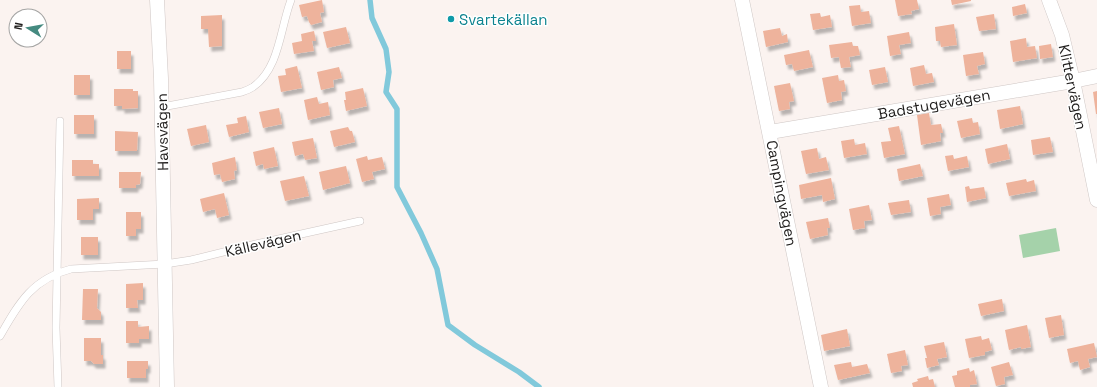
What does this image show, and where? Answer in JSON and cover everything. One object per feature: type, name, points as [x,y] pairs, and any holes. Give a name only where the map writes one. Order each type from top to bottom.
[{"type":"street","name":"Havsvägen","points":[[157,0],[162,108],[167,387]]},
{"type":"street","name":"Campingvägen","points":[[742,0],[821,387]]},
{"type":"street","name":"Klittervägen","points":[[1049,0],[1062,35],[1073,81],[1097,200]]},
{"type":"street","name":"Badstugevägen","points":[[770,132],[1097,76]]},
{"type":"lane","points":[[162,108],[242,92],[253,87],[264,76],[273,61],[291,0]]},
{"type":"lane","points":[[58,387],[56,328],[60,121]]},
{"type":"lane","name":"Källevägen","points":[[165,264],[190,260],[360,221]]},
{"type":"lane","points":[[0,336],[9,320],[35,286],[44,279],[57,273],[71,269],[165,264]]},
{"type":"green space","points":[[1056,228],[1060,251],[1023,258],[1019,235]]},
{"type":"building","points":[[322,0],[324,12],[320,13],[322,22],[311,25],[307,16],[302,17],[299,5]]},
{"type":"building","points":[[895,0],[917,0],[919,9],[911,11],[912,14],[898,16]]},
{"type":"building","points":[[951,0],[971,0],[971,1],[952,5]]},
{"type":"building","points":[[1025,4],[1027,13],[1013,16],[1012,7]]},
{"type":"building","points":[[860,5],[861,12],[869,11],[871,23],[852,26],[849,6]]},
{"type":"building","points":[[820,13],[821,17],[830,15],[832,27],[813,30],[810,14]]},
{"type":"building","points":[[994,14],[996,29],[979,31],[976,17]]},
{"type":"building","points":[[222,15],[222,46],[209,47],[208,29],[201,29],[201,16]]},
{"type":"building","points":[[954,24],[957,45],[941,47],[940,41],[936,41],[935,27]]},
{"type":"building","points":[[346,27],[350,43],[327,48],[323,32]]},
{"type":"building","points":[[780,28],[782,36],[787,34],[788,42],[766,47],[763,31]]},
{"type":"building","points":[[314,31],[316,41],[312,41],[314,51],[294,54],[292,43],[302,41],[301,34]]},
{"type":"building","points":[[909,32],[911,43],[899,45],[901,54],[890,56],[887,36]]},
{"type":"building","points":[[1026,38],[1027,47],[1035,46],[1037,58],[1013,62],[1010,41]]},
{"type":"building","points":[[852,42],[853,46],[858,46],[860,55],[849,57],[851,67],[841,68],[839,57],[831,58],[829,45]]},
{"type":"building","points":[[1051,44],[1053,57],[1040,59],[1039,46]]},
{"type":"building","points":[[809,50],[813,67],[794,71],[792,64],[786,65],[784,55]]},
{"type":"building","points":[[117,51],[131,51],[131,69],[117,69]]},
{"type":"building","points":[[983,52],[985,64],[977,66],[979,74],[966,76],[963,55]]},
{"type":"building","points":[[924,65],[926,74],[932,73],[934,82],[913,86],[910,68]]},
{"type":"building","points":[[297,66],[302,88],[281,92],[278,76],[286,75],[285,69]]},
{"type":"building","points":[[339,67],[342,78],[333,80],[334,87],[321,90],[317,72]]},
{"type":"building","points":[[885,67],[888,82],[872,85],[869,70]]},
{"type":"building","points":[[74,75],[90,75],[90,95],[74,95]]},
{"type":"building","points":[[838,75],[839,81],[844,80],[846,91],[841,92],[842,100],[827,103],[822,78]]},
{"type":"building","points":[[790,83],[794,101],[789,102],[790,109],[779,111],[774,86]]},
{"type":"building","points":[[363,88],[367,106],[346,111],[344,100],[346,100],[345,92]]},
{"type":"building","points":[[114,89],[133,89],[133,91],[138,91],[138,108],[122,109],[122,106],[114,106]]},
{"type":"building","points":[[1097,91],[1097,114],[1096,114],[1093,92]]},
{"type":"building","points":[[317,97],[319,104],[328,102],[330,115],[308,120],[304,100]]},
{"type":"building","points":[[1020,106],[1023,124],[1000,129],[997,110]]},
{"type":"building","points":[[279,108],[282,124],[263,128],[259,112]]},
{"type":"building","points":[[929,113],[931,125],[941,124],[943,133],[940,133],[941,141],[921,145],[917,115]]},
{"type":"building","points":[[74,115],[94,115],[94,134],[74,134]]},
{"type":"building","points":[[246,116],[249,132],[229,137],[226,125],[238,123],[237,118]]},
{"type":"building","points":[[972,118],[973,123],[978,122],[980,134],[961,138],[957,121]]},
{"type":"building","points":[[206,125],[209,142],[191,146],[187,129]]},
{"type":"building","points":[[899,126],[905,154],[884,158],[881,142],[891,141],[888,128]]},
{"type":"building","points":[[348,127],[350,131],[352,131],[355,142],[334,147],[330,131]]},
{"type":"building","points":[[115,131],[138,132],[137,151],[115,151]]},
{"type":"building","points":[[1050,137],[1053,152],[1033,155],[1031,140]]},
{"type":"building","points":[[313,138],[317,158],[305,160],[303,154],[295,156],[292,142]]},
{"type":"building","points":[[854,139],[855,145],[865,143],[867,154],[844,158],[841,141]]},
{"type":"building","points":[[1007,144],[1010,159],[988,164],[985,149]]},
{"type":"building","points":[[274,147],[278,166],[264,169],[263,164],[256,166],[253,152]]},
{"type":"building","points":[[817,148],[819,159],[826,157],[829,170],[806,174],[801,151]]},
{"type":"building","points":[[953,155],[954,159],[967,156],[969,167],[948,171],[945,156]]},
{"type":"building","points":[[367,156],[368,160],[382,157],[385,169],[372,172],[374,179],[362,182],[356,159]]},
{"type":"building","points":[[235,157],[237,170],[234,171],[235,179],[222,182],[220,174],[214,175],[212,163]]},
{"type":"building","points":[[72,160],[93,160],[93,164],[99,164],[99,176],[72,176]]},
{"type":"building","points":[[920,164],[923,176],[899,181],[897,169]]},
{"type":"building","points":[[346,166],[350,183],[323,190],[319,172]]},
{"type":"building","points":[[119,172],[141,172],[140,184],[136,185],[136,188],[119,188]]},
{"type":"building","points":[[304,176],[309,196],[285,201],[280,181]]},
{"type":"building","points":[[831,178],[835,199],[823,202],[822,195],[801,199],[799,185]]},
{"type":"building","points":[[1026,179],[1027,182],[1034,180],[1036,191],[1009,196],[1006,183]]},
{"type":"building","points":[[969,186],[970,189],[984,187],[986,198],[967,202],[965,187]]},
{"type":"building","points":[[224,193],[229,215],[217,218],[215,209],[203,212],[200,199]]},
{"type":"building","points":[[949,194],[951,205],[940,207],[941,214],[930,216],[927,198]]},
{"type":"building","points":[[99,198],[99,209],[93,209],[93,220],[77,220],[77,199]]},
{"type":"building","points":[[909,200],[911,212],[891,215],[888,203]]},
{"type":"building","points":[[869,205],[872,220],[864,221],[865,228],[853,230],[849,209]]},
{"type":"building","points":[[126,212],[141,212],[141,229],[136,229],[136,236],[126,236]]},
{"type":"building","points":[[828,218],[830,228],[827,228],[828,235],[810,239],[806,222]]},
{"type":"building","points":[[81,237],[98,237],[98,255],[81,255]]},
{"type":"building","points":[[143,283],[143,300],[137,300],[138,308],[126,308],[126,284]]},
{"type":"building","points":[[83,289],[98,289],[97,308],[101,312],[101,320],[82,320]]},
{"type":"building","points":[[1002,299],[1004,311],[981,316],[978,304]]},
{"type":"building","points":[[1061,315],[1064,335],[1049,338],[1045,318]]},
{"type":"building","points":[[126,321],[138,321],[138,327],[149,326],[149,339],[139,339],[139,343],[126,343]]},
{"type":"building","points":[[1027,325],[1031,347],[1021,349],[1021,347],[1009,350],[1005,330]]},
{"type":"building","points":[[847,329],[850,346],[824,351],[821,335]]},
{"type":"building","points":[[981,336],[982,340],[989,338],[992,350],[985,352],[985,355],[969,358],[965,339]]},
{"type":"building","points":[[84,338],[101,338],[101,355],[103,355],[103,364],[94,364],[91,361],[84,361]]},
{"type":"building","points":[[944,342],[947,357],[937,359],[939,365],[927,368],[925,358],[927,358],[924,346]]},
{"type":"building","points":[[1094,343],[1097,357],[1088,359],[1090,367],[1080,370],[1078,361],[1070,363],[1067,349]]},
{"type":"building","points":[[905,350],[908,365],[901,366],[902,371],[891,373],[887,354]]},
{"type":"building","points":[[127,361],[148,361],[146,378],[127,378]]},
{"type":"building","points":[[851,362],[852,367],[867,364],[870,373],[838,380],[834,365]]},
{"type":"building","points":[[1009,362],[1013,375],[1004,377],[1005,384],[996,386],[991,367]]},
{"type":"building","points":[[969,368],[970,372],[974,370],[977,384],[970,385],[970,387],[955,387],[952,376],[957,375],[957,371]]},
{"type":"building","points":[[928,376],[929,380],[933,379],[935,387],[913,387],[912,383],[918,381],[917,379]]},
{"type":"waterway","points":[[370,0],[372,18],[386,49],[389,72],[386,92],[397,109],[397,187],[421,233],[437,269],[448,325],[475,345],[519,372],[539,387]]},
{"type":"place","name":"Svartekällan","points":[[451,19]]}]
